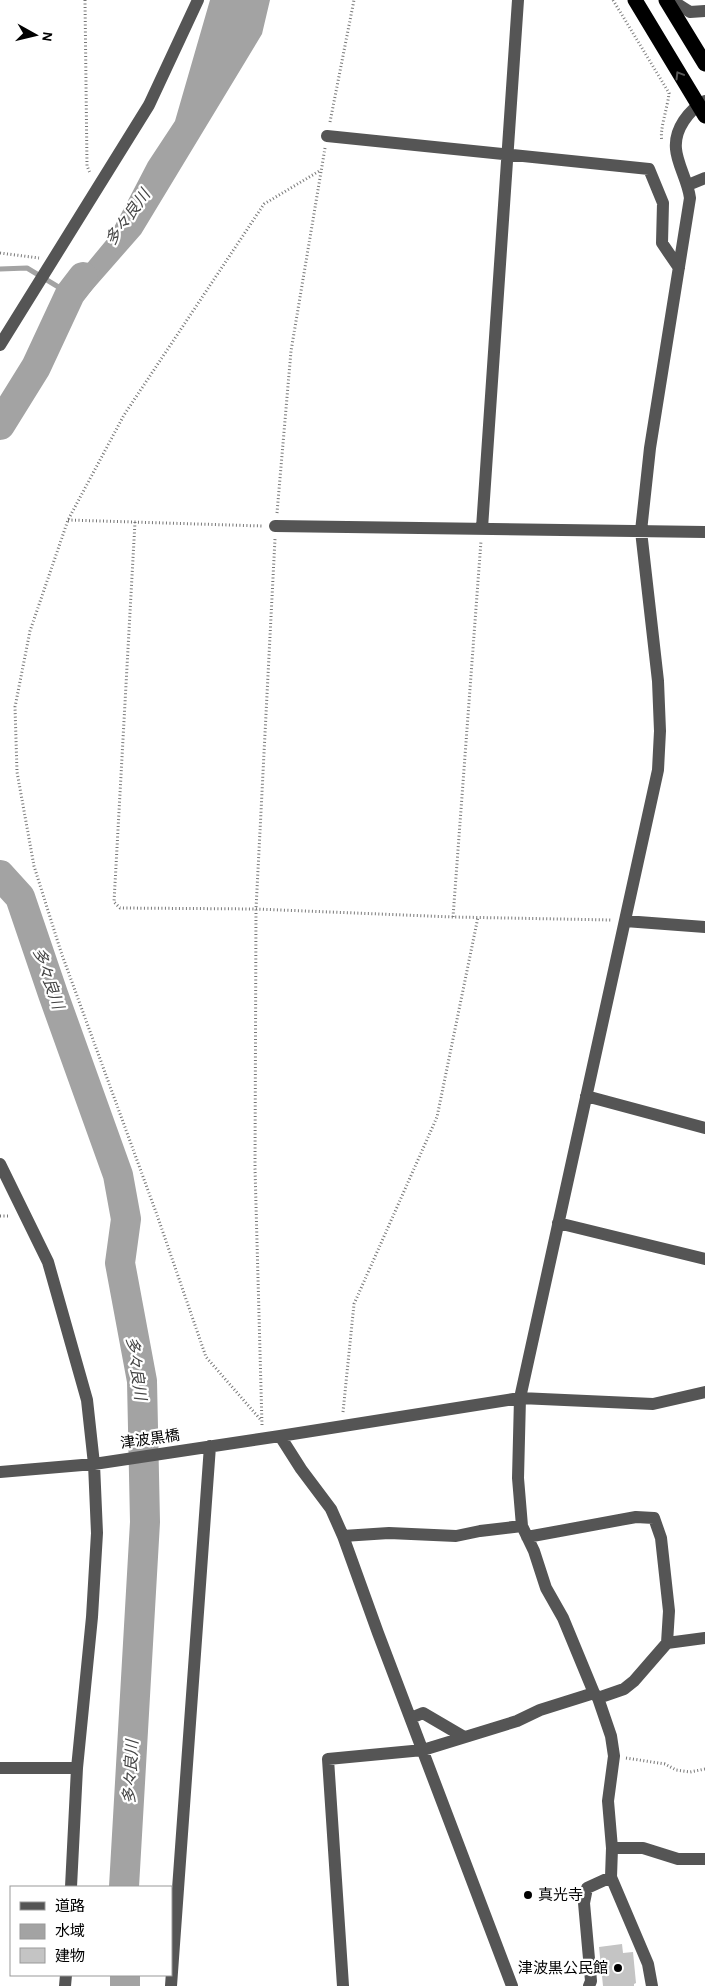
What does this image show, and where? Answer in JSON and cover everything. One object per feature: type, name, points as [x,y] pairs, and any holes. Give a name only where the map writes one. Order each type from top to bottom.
[{"type":"highway","points":[[635,0],[702,107]]},
{"type":"highway","points":[[666,0],[705,64]]},
{"type":"street","points":[[0,345],[51,260],[149,105],[198,0]]},
{"type":"street","points":[[482,528],[518,0]]},
{"type":"street","points":[[671,0],[690,12],[705,11]]},
{"type":"street","points":[[652,1986],[648,1964],[611,1878],[612,1848],[608,1801],[614,1756],[610,1736],[596,1696],[563,1618],[546,1588],[534,1551],[524,1532],[518,1478],[520,1398],[658,770],[660,731],[658,680],[641,531],[650,448],[689,212],[690,198],[688,185],[676,150],[677,137],[686,117],[702,107]]},
{"type":"street","points":[[327,136],[649,169],[663,203],[662,243],[679,268]]},
{"type":"street","points":[[688,185],[705,178]]},
{"type":"street","points":[[276,526],[705,532]]},
{"type":"street","points":[[625,921],[705,927]]},
{"type":"street","points":[[586,1096],[705,1128]]},
{"type":"street","points":[[0,1164],[48,1262],[88,1400],[99,1463],[92,1617],[77,1768],[71,1886]]},
{"type":"street","points":[[558,1223],[705,1259]]},
{"type":"street","name":"津波黒橋","points":[[0,1472],[99,1463],[520,1398],[653,1404],[705,1392]]},
{"type":"street","points":[[280,1436],[300,1469],[331,1510],[344,1536],[422,1750],[512,1986]]},
{"type":"street","points":[[172,1971],[206,1447]]},
{"type":"street","points":[[343,1986],[328,1759],[422,1750],[517,1722],[540,1710],[624,1689],[634,1681],[667,1643],[669,1611],[661,1538],[654,1518],[636,1517],[524,1532],[480,1531],[456,1536],[389,1533],[344,1536]]},
{"type":"street","points":[[667,1643],[705,1638]]},
{"type":"street","points":[[411,1718],[423,1713],[464,1737]]},
{"type":"street","points":[[0,1768],[77,1768]]},
{"type":"street","points":[[612,1848],[643,1848],[678,1859],[705,1859]]},
{"type":"street","points":[[589,1986],[584,1903],[587,1888],[611,1878]]},
{"type":"path","points":[[85,0],[86,166],[97,187]]},
{"type":"path","points":[[264,1438],[260,1419],[255,1168],[256,909],[276,526],[291,350],[320,170],[354,0]]},
{"type":"path","points":[[613,0],[669,93],[668,106],[660,135],[662,143]]},
{"type":"path","points":[[260,1419],[206,1356],[154,1206],[61,952],[34,866],[16,772],[15,707],[30,631],[68,520],[124,415],[264,204],[320,170]]},
{"type":"path","points":[[0,253],[51,260]]},
{"type":"path","points":[[68,520],[276,526]]},
{"type":"path","points":[[135,522],[114,902],[120,908],[256,909],[478,918],[604,919],[625,921]]},
{"type":"path","points":[[453,917],[482,528]]},
{"type":"path","points":[[342,1425],[354,1304],[437,1117],[478,918]]},
{"type":"path","points":[[614,1756],[665,1764],[676,1770],[690,1772],[705,1769]]},
{"type":"water","points":[[210,0],[270,0],[262,34],[141,234],[70,315],[52,306],[109,237],[148,162],[175,121]]},
{"type":"building","name":"津波黒公民館","points":[[622,1944],[623,1953],[633,1952],[636,1983],[634,1986],[603,1986],[599,1947]]},
{"type":"waterway","points":[[0,269],[27,268],[70,294]]},
{"type":"waterway","name":"多々良川","points":[[0,425],[36,367],[70,294],[83,277]]},
{"type":"waterway","name":"多々良川","points":[[0,875],[20,897],[118,1175],[126,1219],[120,1263],[142,1381],[145,1522],[124,1886]]},
{"type":"waterway","name":"多々良川","points":[[125,1976],[125,1986]]},
{"type":"place","name":"真光寺","points":[[528,1895]]},
{"type":"place","name":"津波黒公民館","points":[[618,1968]]}]
